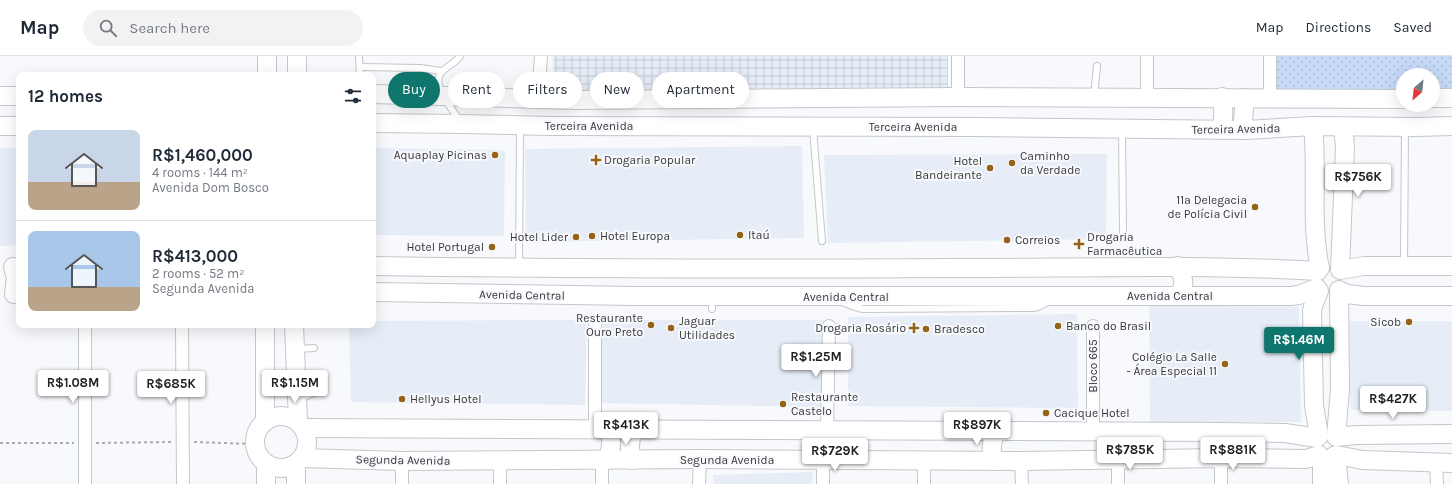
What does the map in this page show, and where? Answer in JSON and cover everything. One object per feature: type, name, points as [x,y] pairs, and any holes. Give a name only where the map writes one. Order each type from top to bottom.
[{"type":"street","points":[[267,56],[267,72]]},
{"type":"street","points":[[297,56],[297,72]]},
{"type":"street","points":[[541,56],[542,72]]},
{"type":"street","points":[[950,127],[954,122],[956,113],[955,97],[958,56]]},
{"type":"street","points":[[1146,56],[1147,98]]},
{"type":"street","points":[[1270,56],[1270,98]]},
{"type":"street","points":[[376,94],[513,99]]},
{"type":"street","points":[[0,96],[16,96]]},
{"type":"street","points":[[582,100],[955,97],[1396,99]]},
{"type":"street","points":[[1220,130],[1223,121],[1224,109],[1222,97]]},
{"type":"street","points":[[977,127],[973,115],[978,98]]},
{"type":"street","points":[[1245,98],[1243,121],[1246,130]]},
{"type":"street","points":[[1440,98],[1452,98]]},
{"type":"street","points":[[548,108],[552,116],[550,126]]},
{"type":"street","points":[[573,108],[574,126]]},
{"type":"street","name":"Terceira Avenida","points":[[376,123],[550,126],[977,127],[1220,130],[1313,126],[1452,126]]},
{"type":"street","points":[[0,126],[16,126]]},
{"type":"street","points":[[1313,126],[1316,148],[1315,244],[1319,270]]},
{"type":"street","points":[[1318,289],[1328,294],[1333,294],[1339,290],[1343,284],[1343,277],[1340,270],[1345,147],[1343,127]]},
{"type":"street","points":[[1316,148],[1345,147]]},
{"type":"street","points":[[376,266],[653,269],[1105,268],[1178,266],[1319,270]]},
{"type":"street","points":[[1176,296],[1183,290],[1184,284],[1182,274],[1178,266]]},
{"type":"street","points":[[1339,484],[1337,465],[1326,448],[1314,405],[1312,311],[1318,289],[1315,282],[1315,276],[1319,270],[1325,266],[1330,266],[1340,270],[1364,266],[1452,266]]},
{"type":"street","points":[[11,267],[16,278],[11,294]]},
{"type":"street","points":[[634,296],[637,280],[635,269]]},
{"type":"street","points":[[653,269],[650,279],[651,292],[654,296]]},
{"type":"street","name":"Avenida Central","points":[[376,292],[654,296],[712,302],[836,297],[1291,296],[1318,289]]},
{"type":"street","points":[[1339,290],[1347,294],[1364,296],[1452,296]]},
{"type":"street","points":[[1322,484],[1326,448],[1340,390],[1339,290]]},
{"type":"street","points":[[595,323],[603,430],[611,446],[605,460],[602,484]]},
{"type":"street","points":[[827,431],[829,326]]},
{"type":"street","name":"Bloco 665","points":[[1093,326],[1093,431]]},
{"type":"street","points":[[85,328],[85,484]]},
{"type":"street","points":[[182,328],[183,484]]},
{"type":"street","points":[[264,422],[265,328]]},
{"type":"street","points":[[294,328],[297,401],[300,425],[306,436],[306,451],[299,461],[287,468],[272,467],[260,458],[256,451],[255,444],[257,432],[264,422],[281,416],[290,418],[300,425]]},
{"type":"street","name":"Segunda Avenida","points":[[300,425],[603,430],[1285,433],[1363,460],[1444,462]]},
{"type":"street","points":[[633,430],[630,440],[633,460]]},
{"type":"street","points":[[969,461],[975,449],[976,439],[974,431]]},
{"type":"street","points":[[995,461],[992,457],[992,441],[997,431]]},
{"type":"street","name":"Segunda Avenida","points":[[299,461],[700,459],[1021,461],[1221,458],[1306,459],[1326,448],[1357,435],[1452,434]]},
{"type":"street","points":[[1221,458],[1221,484]]},
{"type":"street","points":[[700,459],[700,484]]},
{"type":"street","points":[[1118,459],[1118,484]]},
{"type":"street","points":[[500,460],[500,484]]},
{"type":"street","points":[[823,460],[823,484]]},
{"type":"street","points":[[924,460],[924,484]]},
{"type":"street","points":[[296,484],[299,461]]},
{"type":"street","points":[[402,461],[402,484]]},
{"type":"street","points":[[1021,461],[1022,484]]},
{"type":"street","points":[[1436,484],[1444,462]]},
{"type":"street","points":[[266,463],[266,484]]},
{"type":"lane","points":[[359,56],[360,72]]},
{"type":"lane","points":[[460,56],[454,63],[442,71],[438,80],[439,88],[462,124]]},
{"type":"lane","points":[[1094,98],[1097,66]]},
{"type":"lane","points":[[360,67],[420,68],[442,71]]},
{"type":"lane","points":[[519,268],[520,125]]},
{"type":"lane","points":[[813,127],[822,241]]},
{"type":"lane","points":[[1404,266],[1406,127]]},
{"type":"lane","points":[[1122,129],[1123,232]]},
{"type":"lane","points":[[295,349],[314,348]]},
{"type":"lane","points":[[297,401],[320,390],[322,384]]},
{"type":"path","points":[[0,442],[183,442],[255,444]]},
{"type":"shaded area","points":[[553,56],[948,56],[948,89],[749,89],[749,72],[652,72],[652,91],[644,91],[644,72],[590,72],[590,91],[582,92],[582,72],[553,72]]},
{"type":"shaded area","points":[[1276,56],[1452,56],[1452,94],[1440,94],[1440,68],[1396,68],[1396,93],[1276,91]]},
{"type":"shaded area","points":[[802,146],[804,238],[526,242],[525,149]]},
{"type":"shaded area","points":[[0,148],[16,148],[16,245],[0,246]]},
{"type":"shaded area","points":[[376,148],[505,150],[504,236],[376,235]]},
{"type":"shaded area","points":[[1107,154],[1106,239],[828,243],[824,155]]},
{"type":"shaded area","name":"Colégio La Salle - Área Especial 11","points":[[1149,305],[1299,307],[1301,422],[1150,422]]},
{"type":"shaded area","points":[[1077,314],[1078,408],[848,406],[848,317]]},
{"type":"shaded area","points":[[587,320],[585,405],[351,402],[349,328],[376,328],[376,321]]},
{"type":"shaded area","points":[[603,320],[824,320],[820,407],[600,403]]},
{"type":"shaded area","points":[[1347,321],[1452,321],[1452,411],[1351,410]]},
{"type":"shaded area","points":[[813,472],[812,484],[713,484],[713,475]]},
{"type":"place","name":"Aquaplay Picinas","points":[[495,155]]},
{"type":"place","name":"Drogaria Popular","points":[[596,160]]},
{"type":"place","name":"Caminho da Verdade","points":[[1012,163]]},
{"type":"place","name":"Hotel Bandeirante","points":[[990,168]]},
{"type":"place","name":"11ª Delegacia de Polícia Civil","points":[[1255,207]]},
{"type":"place","name":"Itaú","points":[[740,235]]},
{"type":"place","name":"Hotel Europa","points":[[592,236]]},
{"type":"place","name":"Hotel Lider","points":[[576,237]]},
{"type":"place","name":"Correios","points":[[1007,240]]},
{"type":"place","name":"Drogaria Farmacêutica","points":[[1079,244]]},
{"type":"place","name":"Hotel Portugal","points":[[492,247]]},
{"type":"place","name":"Sicob","points":[[1409,322]]},
{"type":"place","name":"Restaurante Ouro Preto","points":[[651,325]]},
{"type":"place","name":"Banco do Brasil","points":[[1058,326]]},
{"type":"place","name":"Jaguar Utilidades","points":[[671,328]]},
{"type":"place","name":"Drogaria Rosário","points":[[914,328]]},
{"type":"place","name":"Bradesco","points":[[926,329]]},
{"type":"place","name":"Colégio La Salle - Área Especial 11","points":[[1225,364]]},
{"type":"place","name":"Hellyus Hotel","points":[[402,399]]},
{"type":"place","name":"Restaurante Castelo","points":[[783,404]]},
{"type":"place","name":"Cacique Hotel","points":[[1046,413]]}]
